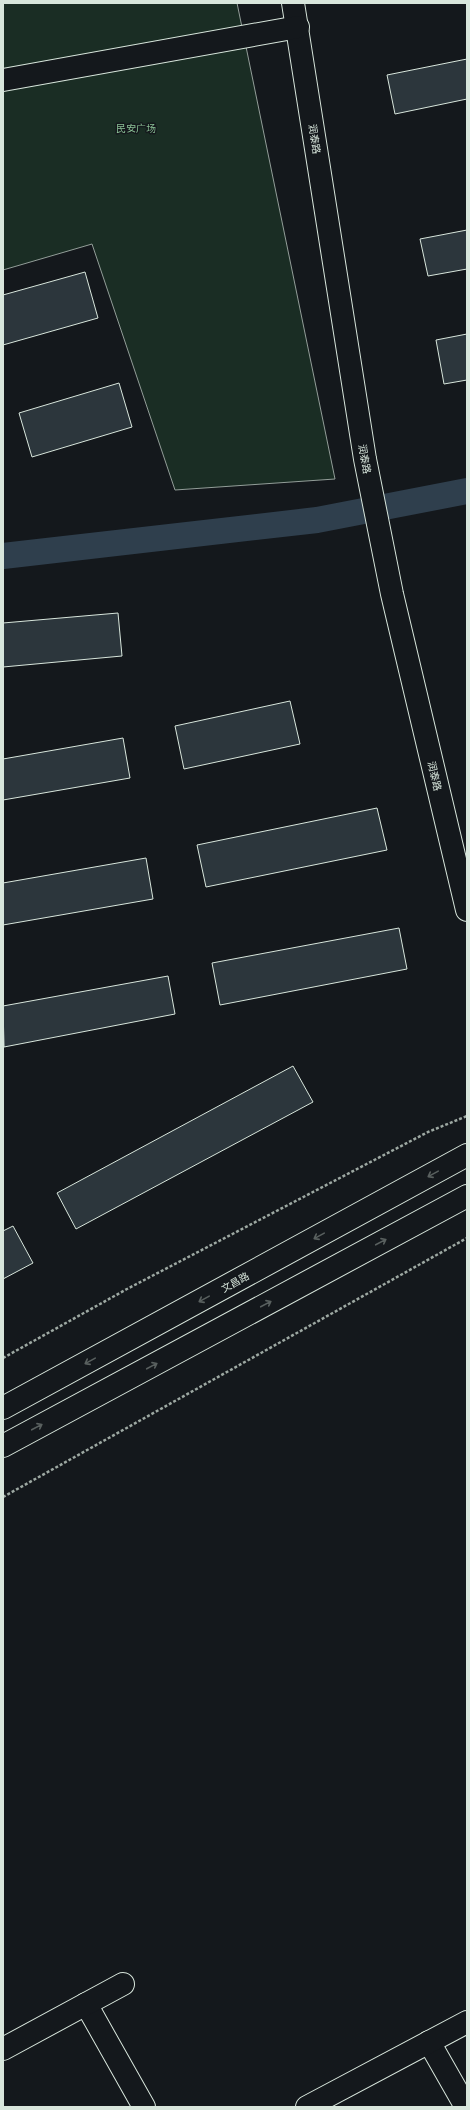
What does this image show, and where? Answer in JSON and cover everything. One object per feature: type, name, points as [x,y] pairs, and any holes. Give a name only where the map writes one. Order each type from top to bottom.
[{"type":"main road","name":"润泰路","points":[[293,3],[365,459],[392,594],[467,910]]},
{"type":"main road","points":[[3,80],[298,27]]},
{"type":"main road","name":"文昌路","points":[[3,1408],[467,1155]]},
{"type":"main road","points":[[3,1446],[467,1196]]},
{"type":"main road","points":[[3,2049],[123,1984]]},
{"type":"main road","points":[[86,2004],[144,2107]]},
{"type":"main road","points":[[307,2107],[467,2022]]},
{"type":"main road","points":[[429,2042],[466,2107]]},
{"type":"path","points":[[3,1358],[127,1289],[407,1143],[467,1116]]},
{"type":"path","points":[[3,1497],[467,1238]]},
{"type":"green space","name":"民安广场","points":[[3,3],[237,3],[335,479],[175,490],[92,244],[3,270]]},
{"type":"building","points":[[467,59],[467,99],[395,114],[387,75]]},
{"type":"building","points":[[467,230],[467,269],[428,276],[420,239]]},
{"type":"building","points":[[85,272],[98,318],[3,345],[3,295]]},
{"type":"building","points":[[467,334],[467,380],[444,384],[436,340]]},
{"type":"building","points":[[119,383],[132,427],[32,457],[19,413]]},
{"type":"building","points":[[118,613],[122,656],[3,667],[3,623]]},
{"type":"building","points":[[290,701],[300,744],[184,769],[175,726]]},
{"type":"building","points":[[123,738],[130,778],[3,800],[3,759]]},
{"type":"building","points":[[377,808],[387,850],[206,887],[197,845]]},
{"type":"building","points":[[146,858],[153,899],[3,925],[3,883]]},
{"type":"building","points":[[399,928],[407,969],[220,1005],[212,963]]},
{"type":"building","points":[[168,976],[175,1014],[4,1047],[3,1006]]},
{"type":"building","points":[[293,1066],[313,1102],[76,1229],[57,1193]]},
{"type":"building","points":[[13,1226],[33,1263],[3,1279],[3,1231]]},
{"type":"waterway","points":[[3,556],[317,520],[467,491]]}]
